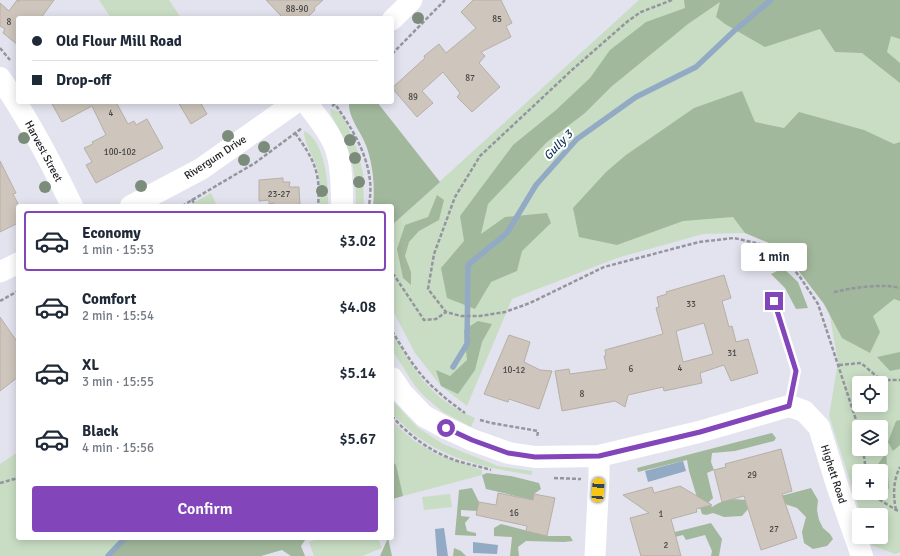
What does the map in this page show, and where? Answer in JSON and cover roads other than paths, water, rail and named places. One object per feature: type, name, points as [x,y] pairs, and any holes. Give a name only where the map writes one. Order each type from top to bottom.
[{"type":"street","points":[[394,18],[412,0]]},
{"type":"street","name":"Harvest Street","points":[[0,78],[16,101]]},
{"type":"street","name":"Harvest Street","points":[[18,104],[44,150],[71,204]]},
{"type":"street","name":"Rivergum Drive","points":[[135,204],[201,169],[293,104]]},
{"type":"street","points":[[311,109],[330,138],[338,155],[342,185],[342,204]]},
{"type":"street","points":[[0,272],[16,264]]},
{"type":"street","points":[[394,381],[402,393],[424,416],[472,440],[508,453],[599,466],[700,432],[789,406]]},
{"type":"street","name":"Highett Road","points":[[789,406],[804,411],[819,427],[837,485],[862,556]]},
{"type":"street","points":[[595,556],[599,466]]},
{"type":"lane","points":[[774,301],[796,371],[789,406]]},
{"type":"water","points":[[683,461],[686,471],[648,482],[645,471]]},
{"type":"water","points":[[444,528],[448,556],[437,556],[435,529]]},
{"type":"water","points":[[473,542],[498,545],[497,554],[473,553]]},
{"type":"waterway","name":"Gully 3","points":[[453,367],[467,344],[468,265],[507,233],[536,185],[577,139],[636,97],[696,67],[734,31],[771,0]]},
{"type":"waterway","name":"Gully 3","points":[[108,556],[123,540]]}]
